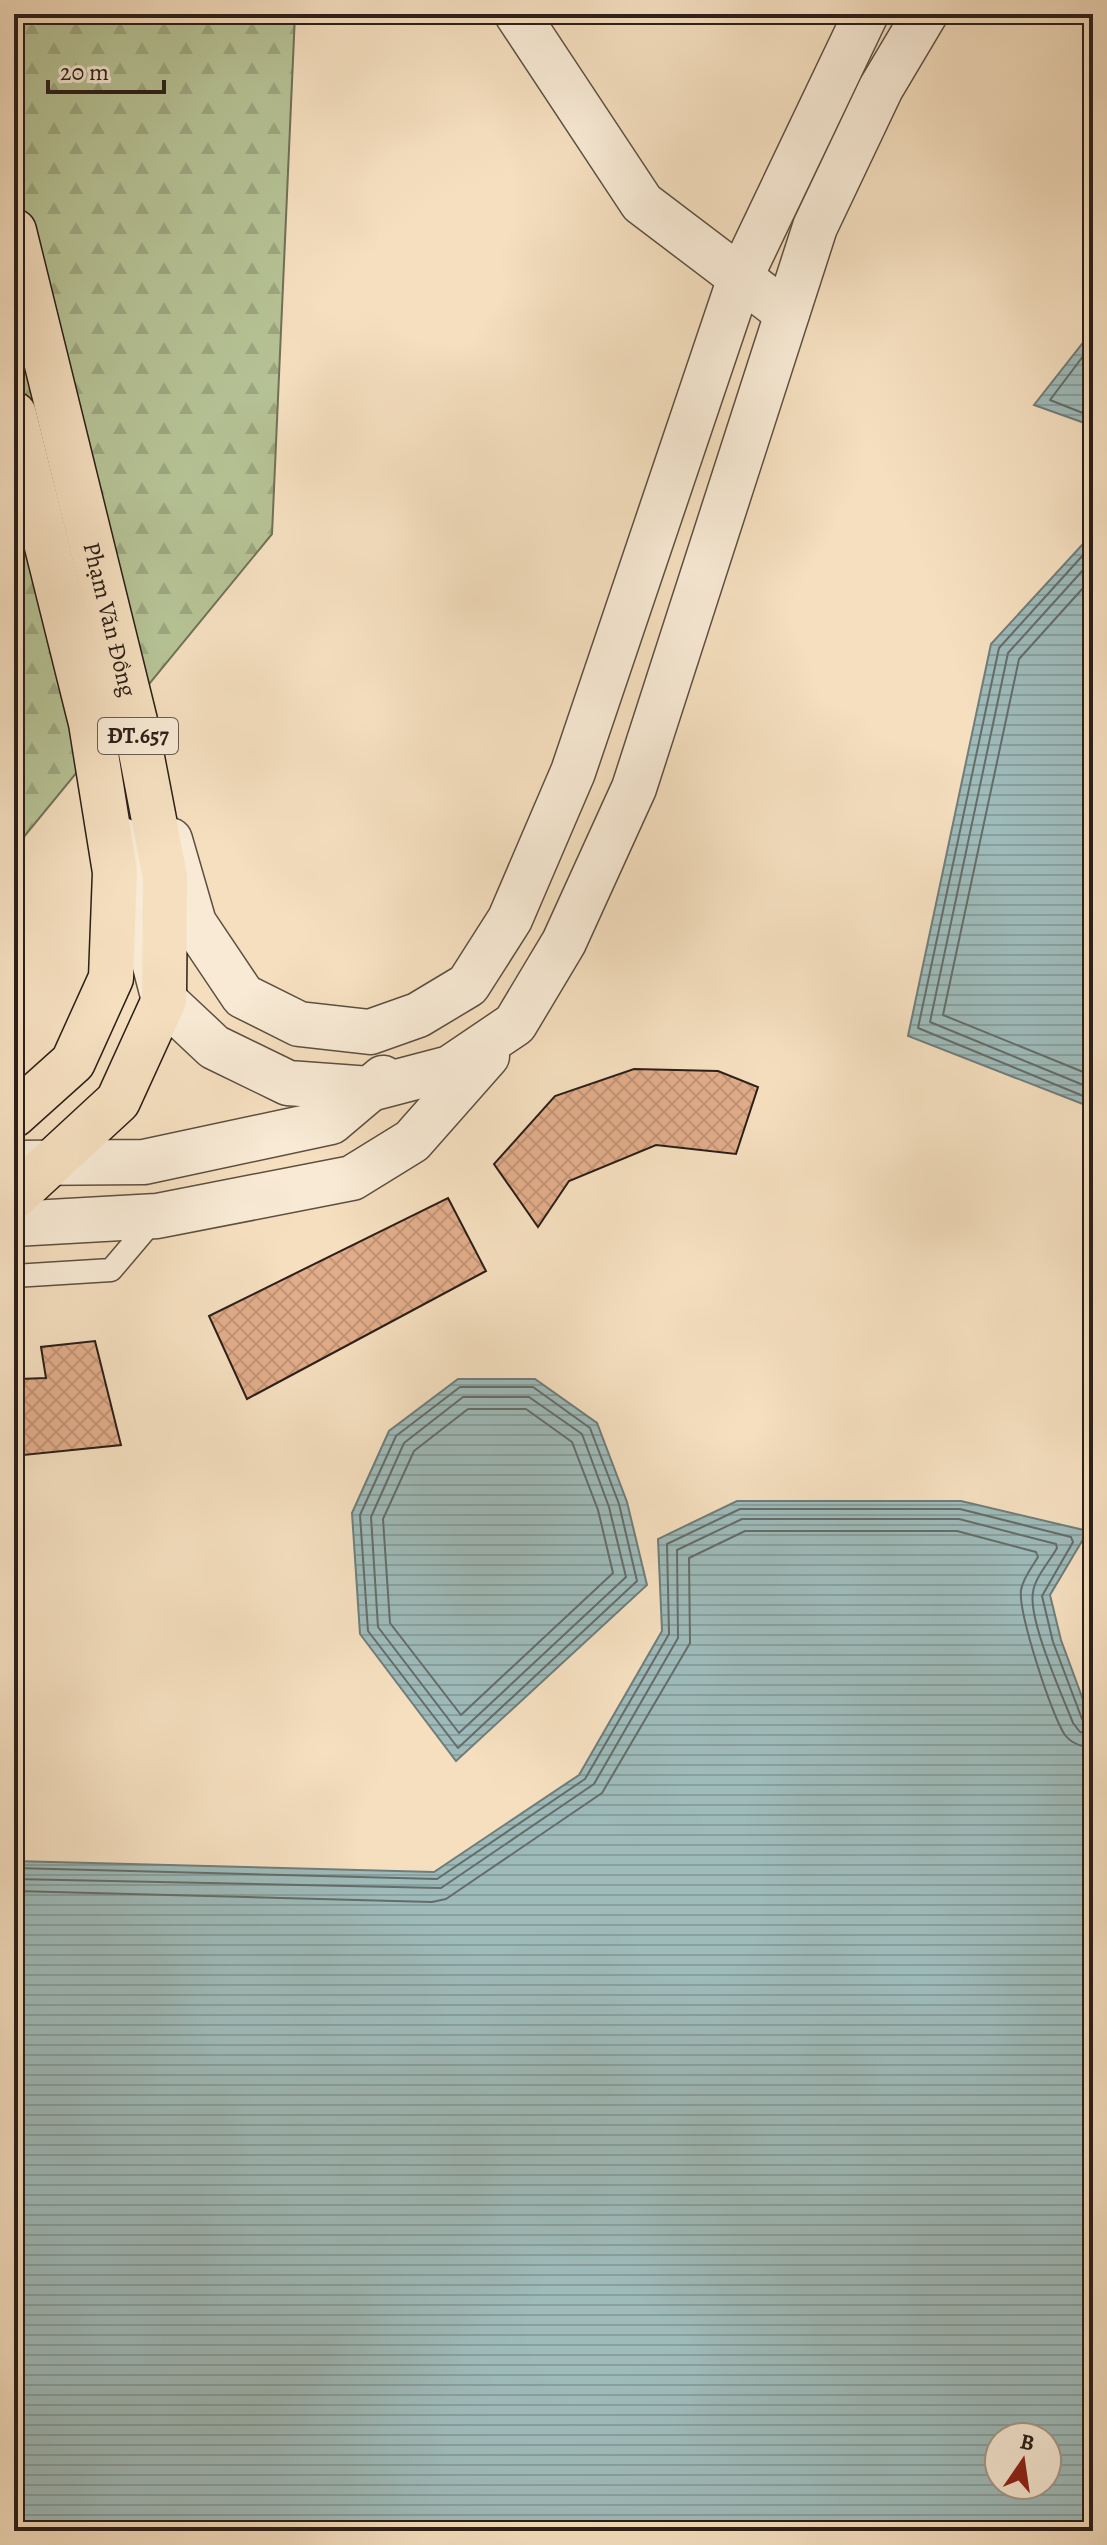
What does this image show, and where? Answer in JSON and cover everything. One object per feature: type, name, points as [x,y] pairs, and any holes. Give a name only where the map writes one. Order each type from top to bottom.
[{"type":"main road","name":"Phạm Văn Đồng","points":[[14,231],[135,721],[165,877],[164,1000],[118,1101],[34,1163],[14,1197]]},
{"type":"main road","name":"Phạm Văn Đồng","points":[[14,414],[91,723],[115,872],[111,978],[73,1062],[14,1115]]},
{"type":"street","points":[[517,14],[642,203],[787,313]]},
{"type":"street","points":[[34,1163],[144,1162],[331,1122],[419,1047],[468,985],[510,919],[573,772],[740,278],[866,14]]},
{"type":"street","points":[[14,1224],[157,1216],[352,1178],[412,1141],[515,1024],[564,942],[634,788],[815,227],[881,88],[925,14]]},
{"type":"street","points":[[135,721],[194,923],[243,996],[299,1024],[370,1032],[418,1015],[468,985]]},
{"type":"street","points":[[91,723],[164,1000],[214,1047],[288,1083],[370,1089],[450,1068],[515,1024]]},
{"type":"lane","points":[[14,1276],[111,1270],[157,1216]]},
{"type":"green space","points":[[14,14],[295,14],[272,534],[14,849]]},
{"type":"water","points":[[1093,330],[1093,426],[1034,405]]},
{"type":"water","points":[[1093,533],[1093,1108],[908,1036],[991,644]]},
{"type":"water","points":[[458,1379],[535,1379],[597,1423],[627,1502],[647,1585],[456,1761],[360,1634],[352,1513],[389,1431]]},
{"type":"water","points":[[737,1501],[961,1501],[1088,1531],[1050,1595],[1061,1640],[1093,1727],[1093,2531],[14,2531],[14,1861],[434,1872],[579,1775],[662,1631],[658,1539]]},
{"type":"building","points":[[634,1069],[718,1071],[758,1087],[736,1154],[656,1145],[569,1181],[538,1227],[494,1164],[555,1096]]},
{"type":"building","points":[[448,1198],[486,1271],[247,1399],[209,1316]]},
{"type":"building","points":[[95,1341],[121,1445],[14,1456],[14,1346],[19,1379],[46,1378],[41,1347]]}]
